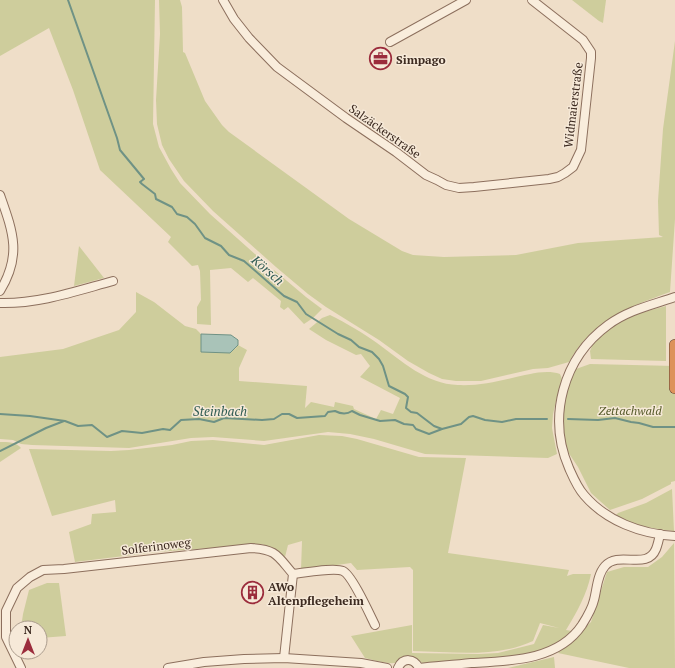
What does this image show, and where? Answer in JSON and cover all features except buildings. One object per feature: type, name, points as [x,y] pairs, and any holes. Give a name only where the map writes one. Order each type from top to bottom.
[{"type":"highway","points":[[675,345],[675,388]]},
{"type":"street","name":"Salzäckerstraße","points":[[223,0],[234,19],[249,38],[277,67],[426,175],[446,185],[459,188],[484,187],[549,179],[565,173],[573,167]]},
{"type":"street","points":[[390,42],[466,0]]},
{"type":"street","name":"Widmaierstraße","points":[[532,0],[583,40],[591,52],[582,145],[578,159],[573,167]]},
{"type":"street","points":[[0,195],[12,230],[14,245],[14,257],[11,271],[0,291]]},
{"type":"street","points":[[0,303],[17,303],[42,300],[113,281]]},
{"type":"street","points":[[675,297],[628,313],[598,333],[579,355],[569,373],[559,411],[560,442],[565,459],[574,479],[584,495],[610,517],[622,524],[660,534],[675,536]]},
{"type":"street","points":[[398,668],[403,661],[407,660],[412,660],[417,663],[419,668],[512,661],[536,656],[554,648],[569,639],[589,614],[594,600],[598,580],[604,566],[609,562],[620,559],[647,559],[656,549],[660,534]]},
{"type":"street","name":"Solferinoweg","points":[[21,668],[6,637],[6,611],[17,588],[30,577],[43,570],[64,569],[251,548],[265,549],[273,552],[282,560],[293,574]]},
{"type":"street","points":[[284,658],[293,574],[336,570],[344,571],[352,581],[375,625]]},
{"type":"street","points":[[168,668],[184,667],[204,662],[284,658],[361,663],[388,668]]},
{"type":"green space","points":[[0,0],[155,0],[153,124],[159,147],[180,183],[210,214],[264,262],[260,269],[268,276],[274,270],[322,309],[304,324],[288,307],[284,310],[280,307],[281,301],[253,278],[248,282],[231,268],[210,270],[211,325],[197,324],[197,307],[201,300],[200,271],[198,265],[192,266],[168,242],[171,237],[100,170],[73,90],[49,28],[0,56]]},
{"type":"green space","points":[[159,0],[180,0],[182,7],[183,52],[185,53],[205,101],[222,125],[229,132],[349,219],[402,251],[413,255],[444,257],[516,255],[578,243],[663,237],[659,235],[658,201],[663,129],[675,41],[675,219],[670,292],[612,317],[589,336],[578,348],[569,362],[548,368],[533,369],[481,381],[456,381],[442,379],[408,361],[379,340],[308,294],[213,211],[184,181],[169,159],[162,145],[157,124],[156,100],[160,34]]},
{"type":"green space","points":[[572,0],[606,0],[603,23],[599,21]]},
{"type":"green space","points":[[79,246],[104,278],[74,286]]},
{"type":"green space","points":[[136,292],[154,302],[185,326],[196,329],[201,334],[202,352],[235,349],[238,345],[247,350],[239,368],[239,381],[307,386],[305,408],[311,402],[334,407],[335,402],[353,406],[354,409],[376,419],[381,410],[393,414],[400,398],[360,377],[370,366],[361,354],[356,355],[326,340],[309,329],[322,318],[330,315],[377,343],[405,364],[425,376],[446,384],[472,385],[536,373],[548,372],[560,374],[562,379],[553,414],[552,428],[557,454],[548,458],[425,454],[374,439],[350,434],[328,432],[264,441],[213,437],[191,438],[129,448],[32,445],[21,444],[13,440],[0,439],[0,357],[63,349],[119,330],[136,312]]},
{"type":"green space","points":[[666,306],[666,361],[591,359],[590,351],[596,337],[629,316]]},
{"type":"green space","name":"Zettachwald","points":[[590,364],[675,366],[675,481],[642,499],[610,510],[591,493],[578,467],[566,449],[563,440],[562,412],[567,388],[576,369]]},
{"type":"green space","points":[[319,435],[342,436],[357,439],[419,457],[466,458],[448,553],[569,570],[567,576],[573,574],[591,574],[581,603],[566,630],[572,631],[555,645],[534,653],[513,658],[422,663],[411,657],[395,663],[384,662],[365,658],[351,636],[412,625],[412,653],[479,654],[498,653],[534,644],[543,625],[559,628],[540,623],[533,641],[505,650],[474,653],[413,651],[413,570],[410,567],[357,570],[351,563],[301,570],[302,541],[288,545],[285,557],[262,544],[157,552],[75,562],[69,532],[91,524],[92,514],[116,512],[115,500],[52,516],[29,449],[111,451],[172,445],[191,441],[213,440],[264,445]]},
{"type":"green space","points":[[0,442],[14,443],[21,448],[0,462]]},
{"type":"green space","points":[[672,489],[674,531],[637,524],[616,515],[646,503]]},
{"type":"green space","points":[[674,543],[675,668],[629,668],[558,653],[591,622],[607,572],[624,567],[648,567],[662,557]]},
{"type":"green space","points":[[47,583],[59,583],[66,636],[48,637],[48,620],[22,620],[29,590]]},
{"type":"green space","points":[[554,657],[555,668],[508,668]]},
{"type":"shaded area","points":[[201,334],[231,335],[238,340],[238,345],[230,353],[201,352]]},
{"type":"waterway","name":"Körsch","points":[[68,0],[120,150],[144,179],[140,182],[155,194],[156,199],[172,207],[177,214],[187,217],[195,224],[205,238],[221,246],[229,255],[244,261],[284,296],[297,302],[306,314],[338,334],[351,340],[359,347],[372,352],[383,366],[389,386],[408,397],[406,408],[411,412],[417,413],[434,426],[442,429],[461,424],[469,417],[473,416],[485,420],[502,422],[516,419],[547,419]]},
{"type":"waterway","name":"Steinbach","points":[[0,414],[30,416],[65,421],[78,426],[92,425],[107,437],[122,431],[142,433],[163,429],[170,430],[181,420],[199,419],[214,422],[224,418],[262,420],[274,419],[282,414],[289,414],[297,418],[325,416],[328,412],[335,411],[344,414],[352,411],[380,421],[395,420],[404,424],[413,425],[416,429],[429,434],[442,429]]},
{"type":"waterway","name":"Körsch","points":[[568,419],[598,420],[615,418],[653,427],[675,427]]},
{"type":"waterway","points":[[0,451],[46,428],[64,421]]},
{"type":"place","name":"Simpago","points":[[380,59]]},
{"type":"place","name":"AWo Altenpflegeheim","points":[[252,593]]}]
